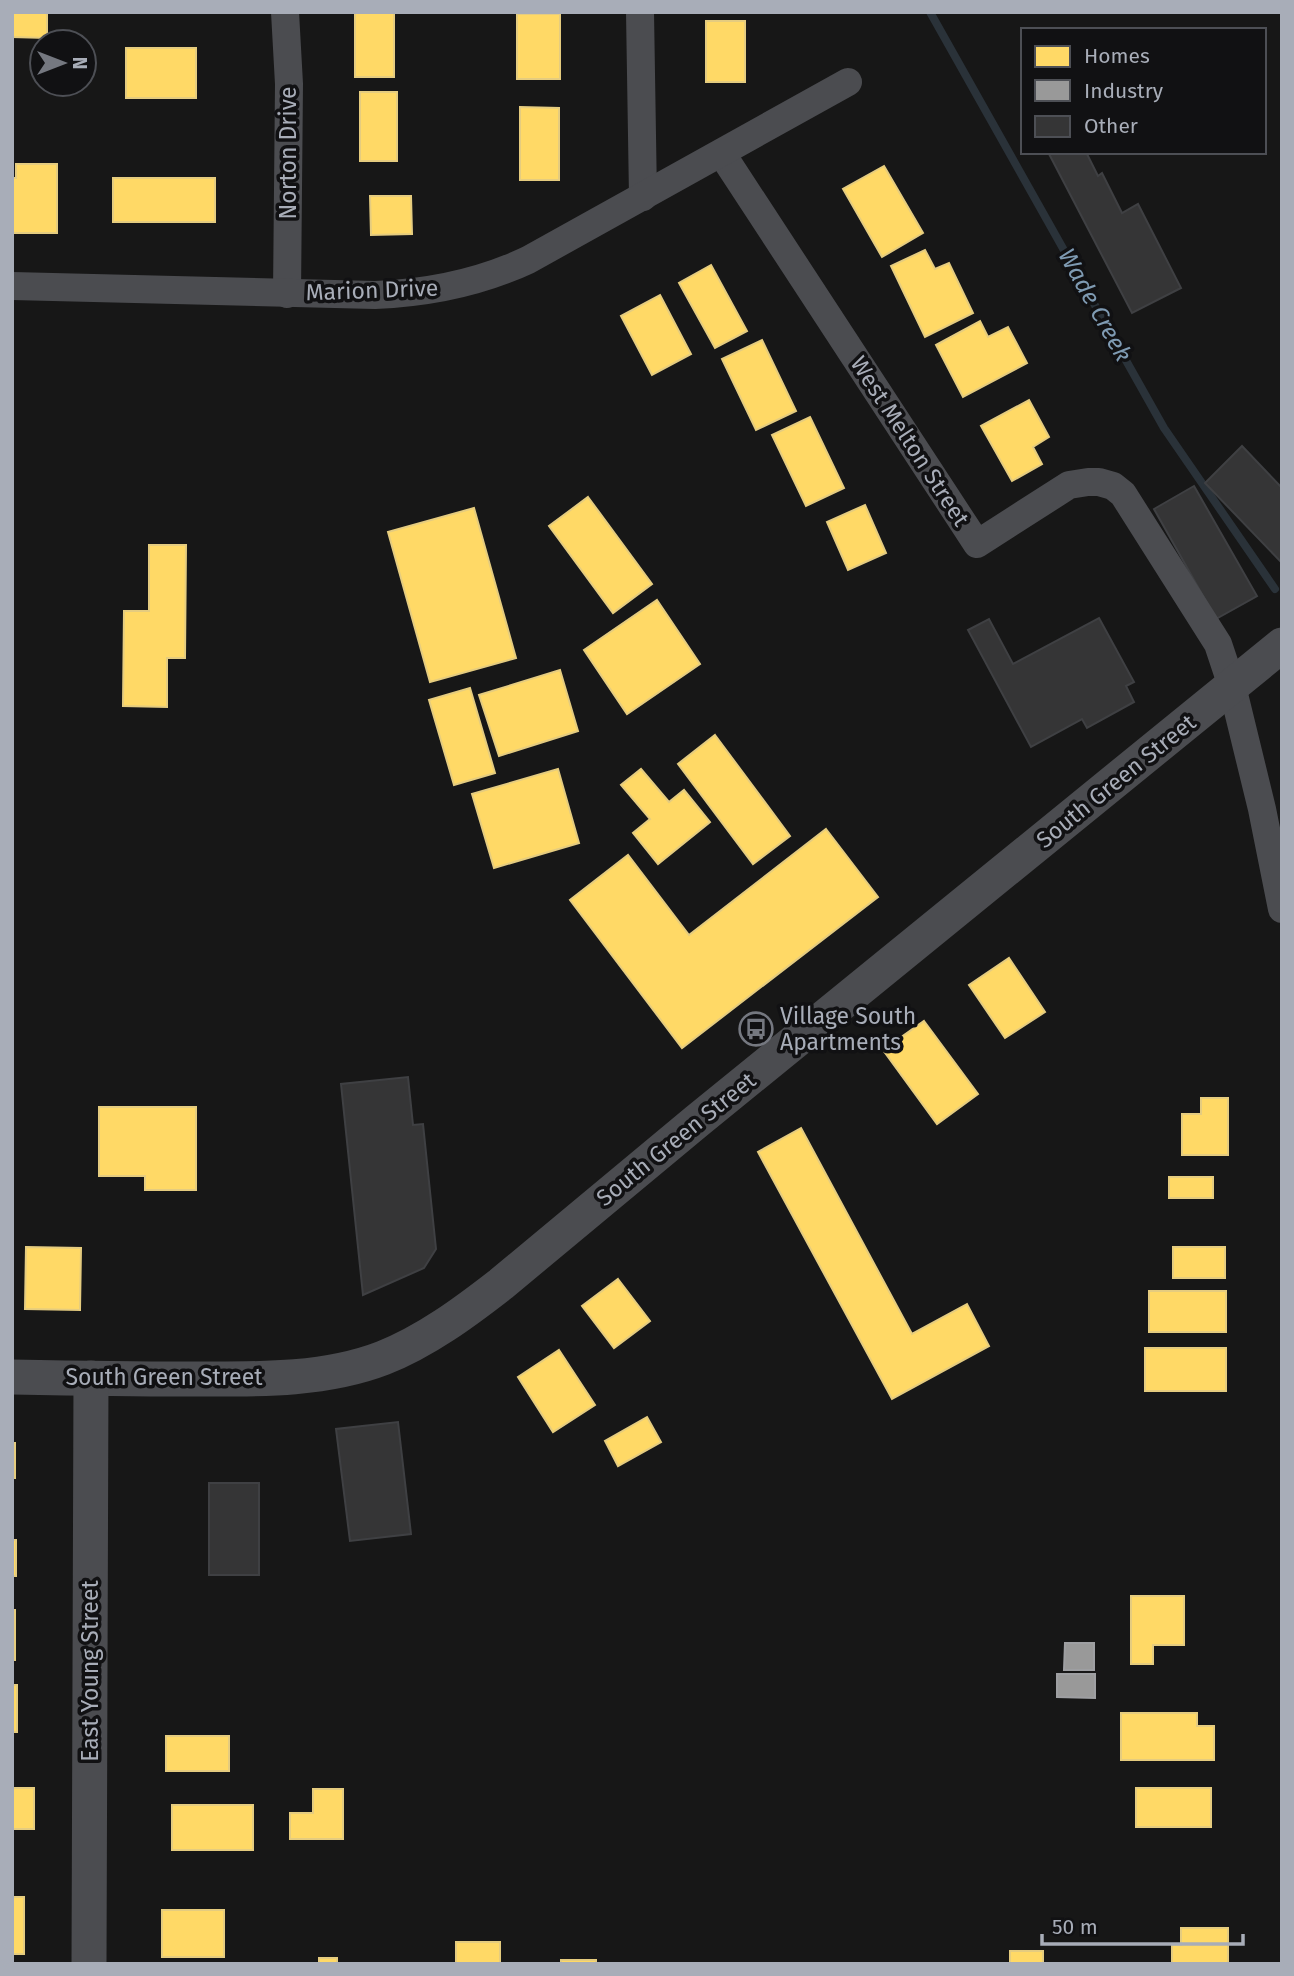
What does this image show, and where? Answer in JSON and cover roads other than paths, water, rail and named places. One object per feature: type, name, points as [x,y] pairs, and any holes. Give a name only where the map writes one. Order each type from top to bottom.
[{"type":"street","name":"Norton Drive","points":[[285,12],[289,84],[287,293]]},
{"type":"street","points":[[640,12],[643,197]]},
{"type":"street","name":"Marion Drive","points":[[12,286],[396,294],[460,285],[505,271],[528,260],[848,82]]},
{"type":"street","name":"West Melton Street","points":[[722,154],[977,544],[1069,485],[1088,482],[1113,486],[1123,494],[1218,643],[1232,686]]},
{"type":"street","name":"South Green Street","points":[[12,1377],[238,1379],[311,1375],[381,1359],[400,1351],[446,1324],[501,1284],[1282,645]]},
{"type":"street","points":[[1232,686],[1262,808],[1282,909]]},
{"type":"street","name":"East Young Street","points":[[89,1964],[91,1378]]},
{"type":"waterway","name":"Wade Creek","points":[[930,12],[1164,428],[1275,589]]},
{"type":"place","name":"Village South Apartments","points":[[756,1029]]}]
